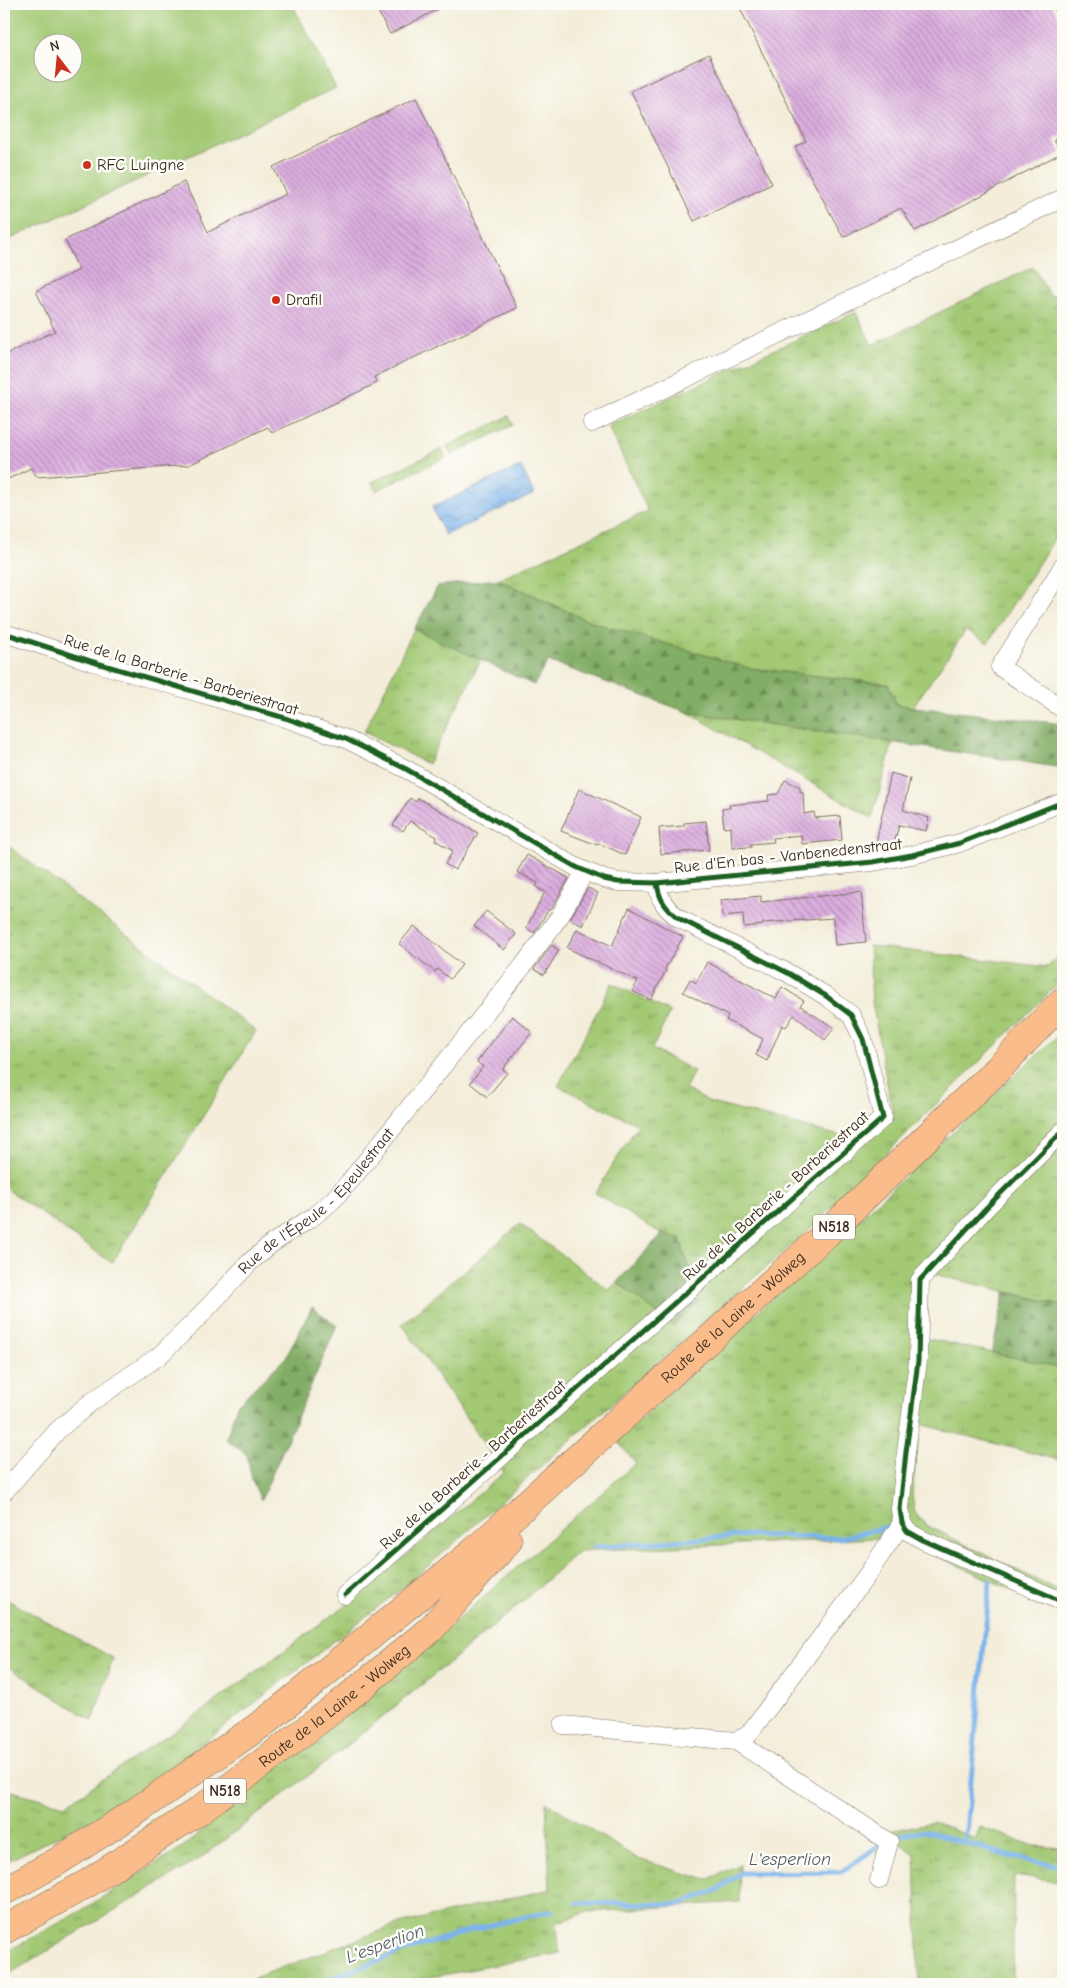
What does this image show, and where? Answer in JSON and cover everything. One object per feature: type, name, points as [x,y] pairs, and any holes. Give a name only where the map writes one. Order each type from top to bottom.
[{"type":"highway","name":"Route de la Laine - Wolweg","points":[[4,1890],[55,1862],[135,1812],[266,1721],[471,1554],[827,1233],[998,1069],[1063,1001]]},
{"type":"highway","name":"Route de la Laine - Wolweg","points":[[4,1930],[88,1883],[200,1810],[339,1705],[431,1629],[594,1442]]},
{"type":"street","points":[[592,422],[1063,198]]},
{"type":"street","points":[[1063,566],[1000,667],[1063,710]]},
{"type":"street","name":"Rue de la Barberie - Barberiestraat","points":[[4,634],[285,718],[346,740],[406,769],[585,871],[618,882],[656,883],[661,901],[667,910],[680,919],[788,973],[826,996],[851,1015],[862,1039],[883,1118],[345,1595]]},
{"type":"street","name":"Rue d'En bas - Vanbenedenstraat","points":[[656,883],[873,862],[912,855],[960,843],[1063,802]]},
{"type":"street","name":"Rue de l'Épeule - Epeulestraat","points":[[4,1492],[58,1430],[90,1403],[159,1356],[196,1320],[249,1263],[271,1244],[314,1216],[332,1201],[523,966],[560,916],[585,871]]},
{"type":"street","points":[[1063,1131],[986,1208],[920,1280],[918,1361],[900,1509],[902,1524],[907,1531],[923,1540],[1063,1602]]},
{"type":"street","points":[[736,1741],[748,1734],[868,1574],[902,1524]]},
{"type":"street","points":[[563,1725],[736,1741],[889,1842],[879,1880]]},
{"type":"green space","name":"RFC Luingne","points":[[4,4],[292,4],[336,88],[4,242]]},
{"type":"green space","points":[[1033,267],[1051,297],[1063,291],[1063,525],[988,643],[966,630],[913,707],[897,705],[888,684],[749,668],[588,621],[498,579],[648,511],[608,426],[856,312],[872,345]]},
{"type":"green space","points":[[509,416],[513,425],[451,455],[447,446]]},
{"type":"green space","points":[[442,449],[446,457],[376,491],[372,482]]},
{"type":"green space","points":[[498,579],[588,621],[749,668],[888,684],[897,705],[1063,724],[1063,768],[687,712],[548,661],[534,685],[414,629],[438,586]]},
{"type":"green space","points":[[414,629],[481,660],[428,764],[364,732]]},
{"type":"green space","points":[[687,712],[893,742],[872,818]]},
{"type":"green space","points":[[4,843],[256,1031],[112,1263],[4,1187]]},
{"type":"green space","points":[[869,946],[1048,967],[1063,950],[1063,979],[815,1224],[410,1582],[130,1800],[4,1863],[4,1789],[65,1805],[197,1715],[349,1603],[504,1473],[402,1324],[520,1224],[609,1290],[617,1282],[673,1326],[680,1238],[662,1234],[595,1193],[638,1125],[558,1086],[612,983],[670,1012],[652,1049],[694,1071],[685,1089],[711,1103],[868,1143],[893,1115],[872,1003]]},
{"type":"green space","points":[[1063,1031],[1063,1305],[933,1274],[910,1280],[915,1336],[1063,1368],[1063,1461],[920,1424],[912,1495],[915,1513],[926,1525],[1063,1593],[1063,1610],[1032,1599],[904,1541],[891,1523],[880,1538],[579,1551],[513,1610],[342,1750],[198,1860],[4,1977],[4,1953],[74,1915],[184,1846],[287,1759],[433,1641],[636,1463],[617,1441]]},
{"type":"green space","points":[[662,1234],[680,1238],[698,1302],[673,1326],[617,1282]]},
{"type":"green space","points":[[1005,1292],[1063,1305],[1063,1368],[992,1353]]},
{"type":"green space","points":[[312,1307],[337,1326],[261,1500],[252,1480],[247,1455],[226,1439],[237,1405],[286,1357]]},
{"type":"green space","points":[[4,1598],[113,1658],[93,1721],[4,1664]]},
{"type":"green space","points":[[546,1802],[638,1859],[707,1880],[740,1864],[739,1902],[587,1912],[556,1923],[560,1953],[393,1984],[253,1984],[254,1978],[399,1924],[550,1889]]},
{"type":"green space","points":[[933,1822],[976,1839],[980,1827],[1034,1846],[1063,1848],[1063,1882],[1014,1875],[1013,1984],[919,1984],[915,1854],[884,1832]]},
{"type":"water","points":[[521,466],[534,494],[445,535],[432,507]]},
{"type":"building","points":[[374,4],[448,4],[390,34]]},
{"type":"building","points":[[738,4],[1052,4],[1063,25],[1063,135],[1054,140],[1061,153],[915,231],[901,208],[843,237],[795,147],[806,141]]},
{"type":"building","points":[[709,54],[772,184],[694,221],[631,91]]},
{"type":"building","name":"Drafil","points":[[416,98],[517,308],[374,377],[377,383],[272,433],[268,427],[189,465],[37,477],[31,468],[4,481],[4,355],[55,331],[36,291],[79,270],[65,240],[184,182],[208,232],[286,194],[273,167]]},
{"type":"building","points":[[891,773],[910,779],[903,810],[929,818],[926,831],[899,825],[893,848],[876,843]]},
{"type":"building","points":[[785,780],[800,787],[800,792],[803,792],[804,814],[814,812],[815,818],[840,816],[842,840],[802,844],[801,835],[773,838],[774,842],[751,844],[752,847],[732,848],[731,827],[724,828],[722,809],[730,808],[729,805],[769,801],[768,795],[778,794]]},
{"type":"building","points":[[579,789],[641,817],[625,855],[598,843],[597,845],[561,831]]},
{"type":"building","points":[[410,798],[416,802],[418,798],[478,833],[455,870],[445,864],[453,851],[435,840],[437,837],[410,821],[403,831],[393,825]]},
{"type":"building","points":[[706,821],[709,850],[661,854],[659,828],[684,826],[684,823]]},
{"type":"building","points":[[527,855],[569,878],[551,910],[549,909],[534,933],[526,928],[545,892],[536,887],[538,883],[517,872]]},
{"type":"building","points":[[588,888],[598,893],[583,926],[570,919]]},
{"type":"building","points":[[861,892],[866,942],[835,945],[833,918],[763,923],[763,925],[744,927],[743,914],[722,916],[721,900],[761,896],[761,902]]},
{"type":"building","points":[[629,908],[683,937],[665,969],[651,1000],[632,991],[638,981],[567,948],[577,929],[612,946]]},
{"type":"building","points":[[486,911],[516,934],[504,950],[474,926]]},
{"type":"building","points":[[414,926],[462,965],[450,979],[437,969],[435,972],[399,944]]},
{"type":"building","points":[[552,945],[559,950],[544,975],[534,969]]},
{"type":"building","points":[[707,962],[776,999],[782,987],[804,1001],[800,1006],[834,1028],[825,1040],[794,1015],[786,1027],[782,1025],[767,1061],[756,1055],[763,1039],[726,1020],[728,1016],[683,992],[690,979],[696,983]]},
{"type":"building","points":[[512,1016],[532,1032],[503,1069],[507,1073],[487,1097],[470,1083],[483,1067],[477,1062]]},
{"type":"waterway","points":[[594,1547],[750,1535],[841,1538],[887,1527]]},
{"type":"waterway","points":[[965,1843],[990,1581]]},
{"type":"waterway","name":"L'esperlion","points":[[893,1836],[925,1831],[1012,1857],[1063,1867]]},
{"type":"waterway","name":"L'esperlion","points":[[577,1903],[680,1904],[717,1890],[741,1873],[841,1872],[883,1843]]},
{"type":"waterway","name":"L'esperlion","points":[[316,1984],[401,1952],[474,1929],[551,1911]]},
{"type":"cycle path","points":[[4,633],[90,661],[285,718],[346,739],[406,769],[576,867],[604,879],[618,882],[657,883],[873,862],[912,855],[960,843],[1063,802]]},
{"type":"cycle path","points":[[345,1595],[883,1118],[863,1039],[851,1015],[826,996],[788,973],[680,919],[664,904],[659,894],[657,883]]},
{"type":"cycle path","points":[[1063,1131],[986,1208],[920,1280],[918,1361],[900,1509],[902,1523],[907,1531],[923,1540],[1063,1602]]},
{"type":"place","name":"RFC Luingne","points":[[87,165]]},
{"type":"place","name":"Drafil","points":[[276,300]]}]
